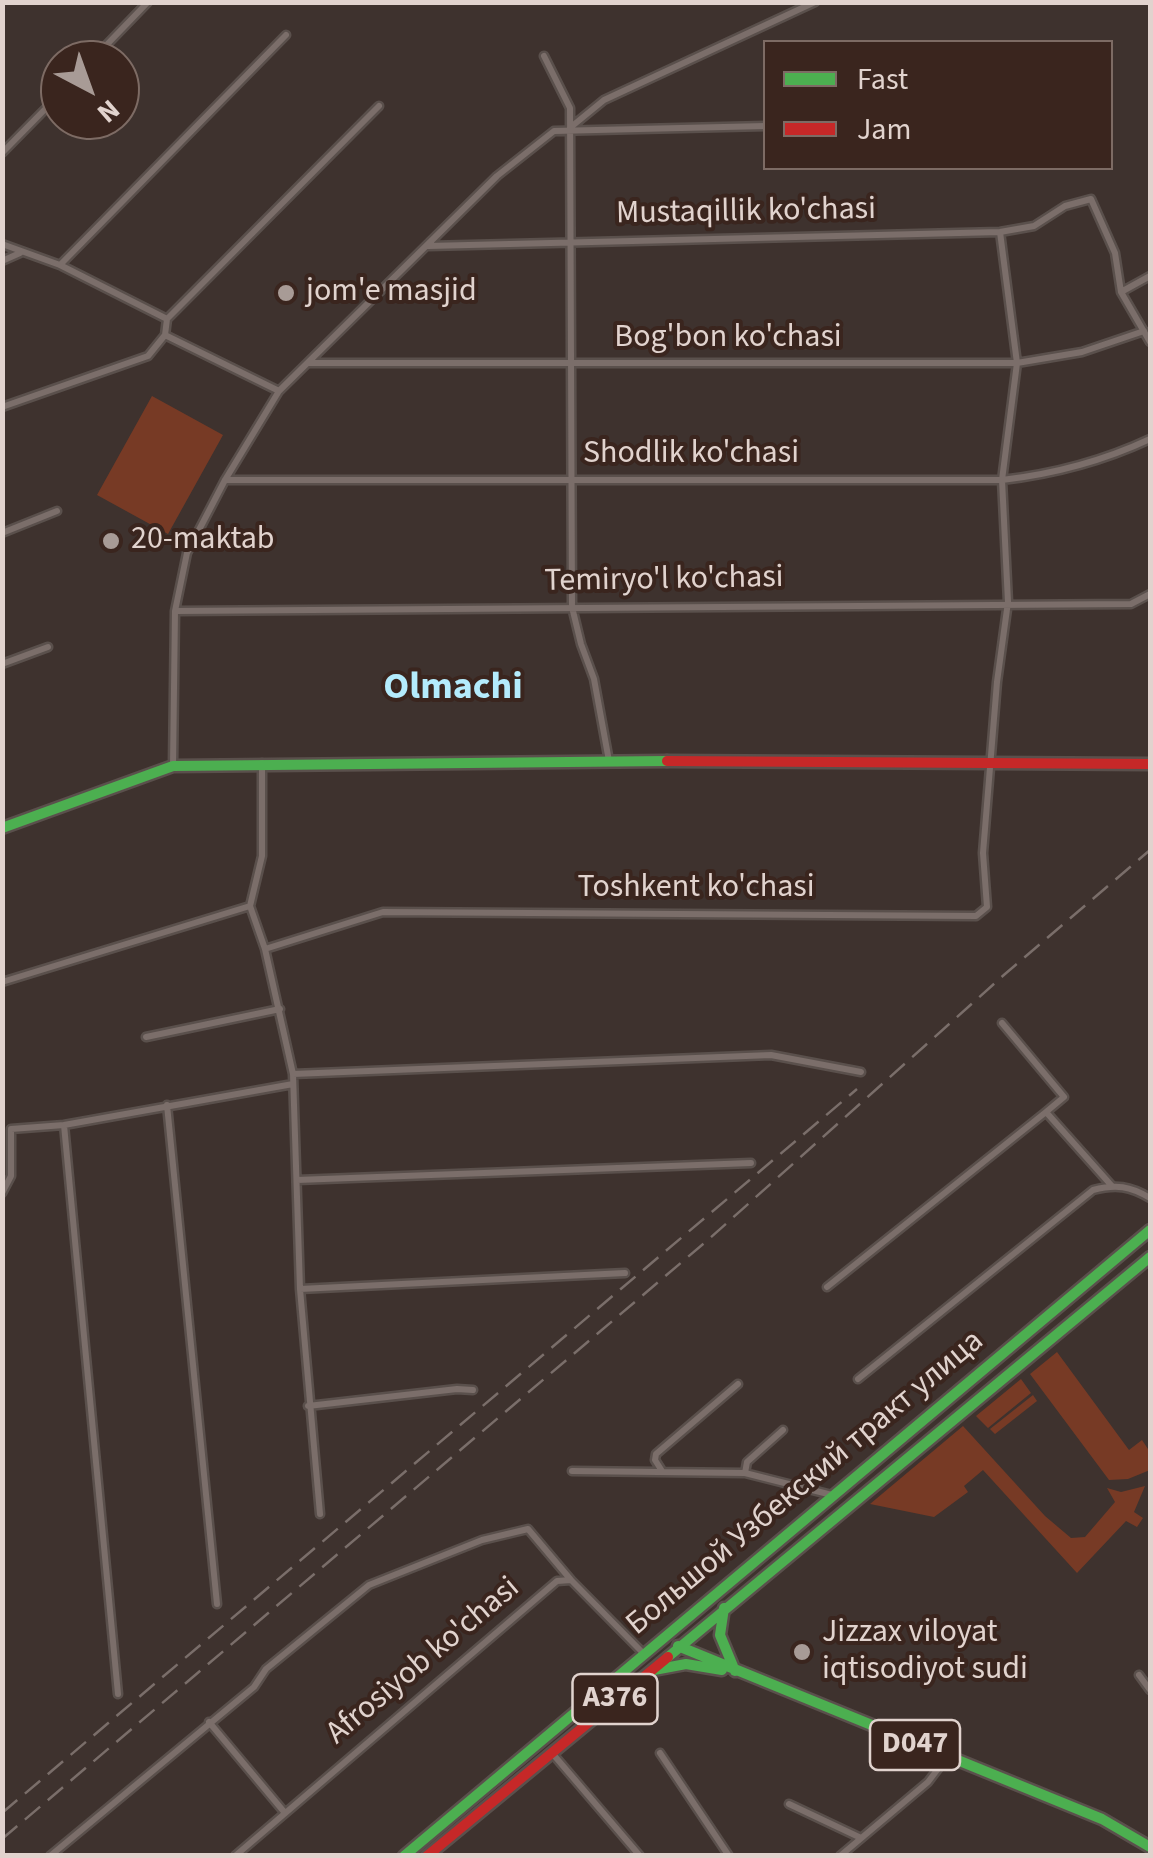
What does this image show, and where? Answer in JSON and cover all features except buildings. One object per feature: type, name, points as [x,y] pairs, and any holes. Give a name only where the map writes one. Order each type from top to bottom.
[{"type":"main road","points":[[2,828],[173,766],[609,760],[989,766],[1150,764]]},
{"type":"main road","name":"Большой Узбекский тракт улица","points":[[404,1856],[1150,1230]]},
{"type":"main road","name":"Большой Узбекский тракт улица","points":[[427,1856],[1150,1258]]},
{"type":"main road","points":[[724,1608],[720,1635],[739,1673]]},
{"type":"main road","name":"D047","points":[[678,1646],[1102,1819],[1150,1847]]},
{"type":"main road","name":"D047","points":[[647,1672],[670,1664],[686,1664],[739,1673]]},
{"type":"street","points":[[111,40],[148,2]]},
{"type":"street","points":[[570,128],[604,100],[815,2]]},
{"type":"street","points":[[60,265],[286,35]]},
{"type":"street","points":[[544,56],[570,108],[572,606],[580,644],[594,679],[609,760]]},
{"type":"street","points":[[2,407],[148,356],[165,335],[167,318],[379,106]]},
{"type":"street","points":[[2,153],[40,114]]},
{"type":"street","points":[[173,766],[175,611],[187,552],[279,391],[497,176],[554,131],[763,126]]},
{"type":"street","name":"Mustaqillik ko'chasi","points":[[426,246],[1000,232],[1034,226],[1061,208],[1092,199],[1114,252],[1122,292]]},
{"type":"street","name":"Toshkent ko'chasi","points":[[265,949],[384,912],[976,916],[987,907],[983,853],[1008,602],[1002,480],[1017,363],[1000,232]]},
{"type":"street","points":[[2,244],[60,265],[167,318]]},
{"type":"street","points":[[2,261],[22,252]]},
{"type":"street","points":[[1150,276],[1122,292],[1150,342]]},
{"type":"street","name":"Bog'bon ko'chasi","points":[[307,363],[1017,363],[1082,352],[1144,331]]},
{"type":"street","points":[[165,335],[279,391]]},
{"type":"street","name":"Shodlik ko'chasi","points":[[225,480],[1002,480],[1045,475],[1115,455],[1150,439]]},
{"type":"street","points":[[2,532],[57,511]]},
{"type":"street","name":"Temiryo'l ko'chasi","points":[[175,611],[1131,604],[1150,594]]},
{"type":"street","points":[[2,664],[48,648]]},
{"type":"street","points":[[262,762],[262,856],[250,906],[265,949],[293,1074],[300,1289],[320,1514]]},
{"type":"street","points":[[2,982],[250,906]]},
{"type":"street","points":[[146,1038],[280,1008]]},
{"type":"street","points":[[827,1287],[1064,1097],[1002,1023]]},
{"type":"street","points":[[293,1074],[771,1055],[861,1072]]},
{"type":"street","points":[[2,1193],[11,1176],[11,1129],[64,1125],[293,1084]]},
{"type":"street","points":[[167,1106],[217,1604]]},
{"type":"street","points":[[1046,1112],[1111,1186]]},
{"type":"street","points":[[64,1125],[118,1694]]},
{"type":"street","points":[[297,1180],[751,1163]]},
{"type":"street","points":[[858,1379],[1093,1190],[1111,1186],[1134,1188],[1150,1198]]},
{"type":"street","points":[[300,1289],[625,1274]]},
{"type":"street","points":[[662,1470],[656,1454],[738,1384]]},
{"type":"street","points":[[308,1406],[457,1388],[473,1390]]},
{"type":"street","points":[[745,1473],[747,1462],[783,1430]]},
{"type":"street","points":[[572,1470],[745,1473],[833,1496]]},
{"type":"street","points":[[50,1856],[254,1687],[266,1669],[369,1585],[482,1540],[528,1529],[571,1580]]},
{"type":"street","name":"Afrosiyob ko'chasi","points":[[235,1856],[557,1582],[571,1580],[643,1653]]},
{"type":"street","points":[[1138,1675],[1150,1690]]},
{"type":"street","points":[[209,1722],[284,1813]]},
{"type":"street","points":[[551,1752],[638,1855]]},
{"type":"street","points":[[660,1754],[728,1856]]},
{"type":"street","points":[[840,1856],[928,1782],[947,1758]]},
{"type":"street","points":[[789,1804],[860,1838]]},
{"type":"shaded area","points":[[152,396],[223,435],[168,534],[97,495]]},
{"type":"shaded area","points":[[1057,1352],[1129,1450],[1142,1440],[1150,1452],[1150,1470],[1128,1479],[1109,1480],[1030,1374]]},
{"type":"shaded area","points":[[1021,1379],[1031,1393],[988,1428],[976,1416]]},
{"type":"shaded area","points":[[1033,1395],[1037,1401],[995,1434],[990,1429]]},
{"type":"shaded area","points":[[963,1426],[1045,1516],[1071,1538],[1085,1537],[1115,1502],[1107,1488],[1121,1492],[1145,1486],[1134,1512],[1143,1518],[1137,1527],[1126,1521],[1077,1573],[983,1470],[964,1486],[968,1492],[934,1517],[870,1504]]},
{"type":"railway","points":[[2,1839],[709,1239],[1150,850]]},
{"type":"railway","points":[[2,1813],[857,1089]]},
{"type":"traffic: fast","points":[[2,828],[173,766],[667,761]]},
{"type":"traffic: fast","points":[[404,1856],[1150,1230]]},
{"type":"traffic: fast","points":[[668,1657],[1150,1257]]},
{"type":"traffic: fast","points":[[724,1608],[720,1635],[735,1671]]},
{"type":"traffic: fast","points":[[678,1646],[1102,1819],[1150,1847]]},
{"type":"traffic: fast","points":[[654,1670],[686,1664],[722,1670]]},
{"type":"traffic: jam","points":[[667,761],[1150,764]]},
{"type":"traffic: jam","points":[[427,1856],[668,1657]]},
{"type":"place","name":"jom'e masjid","points":[[286,293]]},
{"type":"place","name":"20-maktab","points":[[111,541]]},
{"type":"place","name":"Jizzax viloyat iqtisodiyot sudi","points":[[802,1652]]},
{"type":"district","name":"Olmachi","points":[[453,690]]}]
